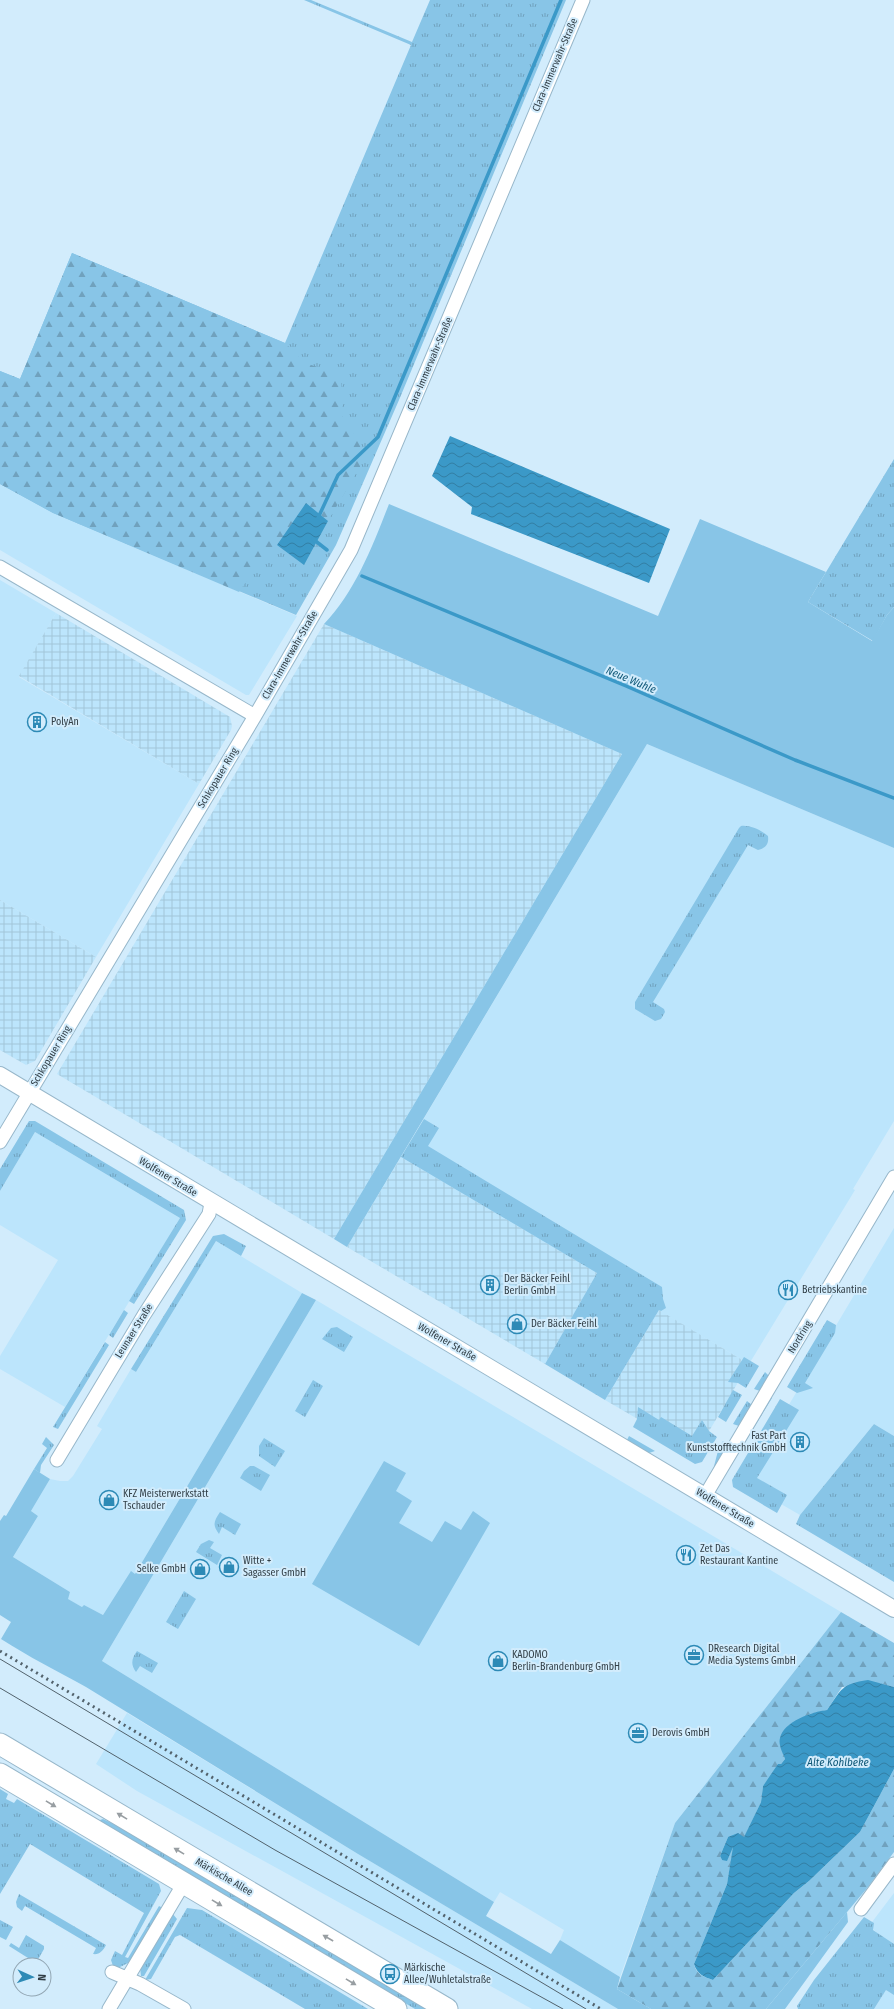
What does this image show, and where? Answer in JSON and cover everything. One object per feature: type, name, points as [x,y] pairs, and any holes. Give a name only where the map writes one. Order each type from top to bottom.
[{"type":"main road","name":"Märkische Allee","points":[[0,1744],[447,2009]]},
{"type":"main road","points":[[0,1774],[396,2009]]},
{"type":"street","name":"Clara-Immerwahr-Straße","points":[[254,716],[356,538],[583,0]]},
{"type":"street","points":[[0,567],[254,716]]},
{"type":"street","name":"Schkopauer Ring","points":[[0,1142],[254,716]]},
{"type":"street","name":"Wolfener Straße","points":[[0,1075],[211,1203],[894,1609]]},
{"type":"street","name":"Nordring","points":[[705,1496],[894,1177]]},
{"type":"street","name":"Leunaer Straße","points":[[57,1460],[144,1315],[209,1214],[211,1203]]},
{"type":"street","points":[[860,1909],[894,1864]]},
{"type":"street","points":[[109,2009],[184,1883]]},
{"type":"street","points":[[112,1972],[128,1978],[184,2009]]},
{"type":"shaded area","points":[[0,484],[53,513],[297,616],[249,695],[246,695],[0,550]]},
{"type":"shaded area","points":[[0,580],[56,613],[19,677],[199,784],[96,957],[0,900]]},
{"type":"shaded area","points":[[56,613],[230,717],[232,726],[231,730],[199,784],[19,676]]},
{"type":"shaded area","points":[[324,624],[622,754],[334,1239],[57,1074]]},
{"type":"shaded area","points":[[647,744],[894,848],[894,1121],[853,1189],[855,1190],[749,1364],[401,1157]]},
{"type":"shaded area","points":[[0,900],[96,957],[35,1061],[26,1065],[0,1050]]},
{"type":"shaded area","points":[[35,1132],[180,1218],[65,1407],[0,1369],[0,1356],[58,1260],[0,1225],[0,1191]]},
{"type":"shaded area","points":[[401,1157],[597,1273],[545,1364],[347,1247]]},
{"type":"shaded area","points":[[894,1228],[894,1436],[874,1424],[800,1515],[743,1482]]},
{"type":"shaded area","points":[[216,1241],[302,1293],[135,1574],[131,1572],[103,1615],[85,1606],[82,1607],[67,1599],[70,1592],[13,1557],[38,1516],[31,1511],[50,1479],[68,1481],[73,1476],[102,1429],[97,1426],[131,1369],[136,1372]]},
{"type":"shaded area","points":[[316,1300],[841,1612],[675,1823],[620,1977],[560,1940],[564,1930],[500,1892],[494,1902],[102,1661]]},
{"type":"shaded area","points":[[659,1310],[749,1364],[696,1453],[605,1400]]},
{"type":"shaded area","points":[[127,1713],[358,1854],[618,2009],[532,2009],[137,1791],[96,1764]]},
{"type":"shaded area","points":[[894,1893],[894,1947],[869,1926]]},
{"type":"shaded area","points":[[894,1977],[894,2009],[874,2009],[886,1990]]},
{"type":"green space","points":[[304,0],[311,0],[412,42],[430,0],[566,0],[399,400],[336,545],[296,615],[53,513],[0,484],[0,371],[20,379],[72,253],[285,343],[411,45]]},
{"type":"green space","points":[[72,253],[285,343],[305,363],[333,372],[341,383],[343,420],[350,432],[360,435],[361,465],[328,521],[306,503],[277,545],[260,561],[239,592],[53,513],[0,484],[0,371],[20,379]]},
{"type":"green space","points":[[894,459],[894,607],[887,615],[873,641],[808,602]]},
{"type":"green space","points":[[389,504],[658,616],[700,519],[826,572],[808,602],[872,641],[887,615],[894,607],[894,848],[647,744],[347,1247],[334,1239],[622,754],[324,624],[345,598],[354,583],[370,552]]},
{"type":"green space","points":[[741,826],[752,827],[759,830],[768,836],[768,841],[765,847],[758,850],[748,845],[653,1002],[664,1009],[665,1012],[661,1019],[655,1021],[635,1009],[635,1002]]},
{"type":"green space","points":[[424,1119],[439,1128],[428,1146],[662,1287],[663,1299],[666,1308],[661,1311],[659,1310],[605,1400],[545,1364],[597,1273],[401,1157]]},
{"type":"green space","points":[[29,1121],[35,1121],[184,1210],[186,1220],[134,1304],[129,1301],[180,1218],[35,1132],[0,1191],[0,1169]]},
{"type":"green space","points":[[224,1234],[246,1246],[241,1256],[216,1241],[136,1372],[131,1369],[213,1236]]},
{"type":"green space","points":[[302,1293],[316,1300],[102,1661],[494,1902],[486,1916],[551,1954],[560,1940],[620,1977],[617,1989],[651,2009],[618,2009],[358,1854],[86,1687],[1,1639],[11,1622],[0,1615],[0,1521],[4,1515],[6,1516],[34,1469],[50,1479],[31,1511],[38,1516],[13,1557],[70,1592],[68,1599],[82,1607],[84,1605],[103,1615],[131,1571],[135,1574]]},
{"type":"green space","points":[[124,1310],[128,1313],[113,1338],[109,1335]]},
{"type":"green space","points":[[827,1320],[836,1325],[835,1333],[805,1383],[813,1388],[797,1393],[787,1387]]},
{"type":"green space","points":[[337,1327],[353,1337],[344,1352],[322,1339],[331,1328]]},
{"type":"green space","points":[[105,1342],[109,1345],[58,1429],[53,1427]]},
{"type":"green space","points":[[744,1357],[759,1366],[746,1388],[738,1383],[728,1382]]},
{"type":"green space","points":[[765,1372],[769,1376],[760,1391],[754,1389]]},
{"type":"green space","points":[[313,1380],[323,1386],[305,1417],[295,1411]]},
{"type":"green space","points":[[733,1390],[742,1395],[726,1422],[718,1417]]},
{"type":"green space","points":[[771,1397],[772,1398],[723,1477]]},
{"type":"green space","points":[[780,1399],[799,1410],[757,1478],[787,1495],[777,1513],[733,1487],[732,1480]]},
{"type":"green space","points":[[747,1401],[752,1405],[739,1426],[733,1424]]},
{"type":"green space","points":[[638,1407],[659,1420],[661,1417],[692,1436],[702,1420],[709,1431],[717,1437],[702,1462],[695,1464],[633,1427],[637,1419]]},
{"type":"green space","points":[[874,1424],[894,1436],[894,1582],[796,1524],[800,1515]]},
{"type":"green space","points":[[629,1436],[655,1451],[649,1453],[627,1440]]},
{"type":"green space","points":[[46,1437],[54,1445],[41,1465],[40,1473],[34,1469],[47,1448],[42,1444]]},
{"type":"green space","points":[[264,1438],[285,1451],[275,1467],[259,1456],[259,1446]]},
{"type":"green space","points":[[723,1441],[728,1444],[713,1470],[719,1447]]},
{"type":"green space","points":[[384,1461],[406,1473],[396,1491],[412,1501],[399,1523],[432,1542],[445,1521],[461,1530],[473,1511],[490,1523],[419,1646],[312,1584]]},
{"type":"green space","points":[[250,1466],[254,1466],[270,1475],[261,1491],[240,1478],[244,1471]]},
{"type":"green space","points":[[220,1512],[241,1524],[235,1535],[222,1527],[219,1534],[215,1528],[216,1518]]},
{"type":"green space","points":[[209,1540],[214,1542],[210,1548],[222,1555],[217,1565],[196,1552],[201,1544]]},
{"type":"green space","points":[[184,1591],[196,1599],[178,1629],[166,1622]]},
{"type":"green space","points":[[841,1612],[894,1643],[894,1687],[878,1683],[842,1687],[827,1710],[810,1714],[788,1726],[780,1744],[785,1759],[763,1786],[761,1802],[744,1838],[728,1837],[720,1856],[722,1860],[734,1845],[727,1884],[694,1964],[695,1967],[699,1973],[713,1980],[794,1893],[809,1881],[860,1832],[894,1769],[894,1852],[868,1887],[766,2009],[651,2009],[617,1989],[675,1823]]},
{"type":"green space","points":[[137,1651],[158,1663],[152,1673],[140,1666],[136,1672],[132,1661]]},
{"type":"green space","points":[[0,1789],[8,1794],[6,1799],[14,1803],[17,1799],[159,1884],[161,1891],[125,1957],[128,1958],[159,1906],[163,1908],[130,1962],[118,1968],[113,1966],[111,1960],[115,1951],[122,1955],[144,1913],[30,1844],[0,1894]]},
{"type":"green space","points":[[103,1819],[124,1829],[432,2009],[415,2009],[102,1823],[100,1820]]},
{"type":"green space","points":[[19,1894],[106,1945],[105,1947],[99,1953],[93,1954],[96,1948],[25,1906],[22,1911],[17,1907],[16,1902]]},
{"type":"green space","points":[[187,1908],[202,1910],[368,2009],[305,2009],[180,1935],[175,1937],[151,1979],[145,1980]]},
{"type":"green space","points":[[847,1912],[848,1922],[785,2009],[766,2009]]},
{"type":"green space","points":[[172,1913],[177,1919],[144,1976],[141,1976],[140,1967]]},
{"type":"green space","points":[[864,1917],[874,1923],[873,1930],[894,1944],[894,1995],[886,1990],[874,2009],[798,2009],[797,2006],[814,1980]]},
{"type":"green space","points":[[0,1920],[13,1927],[6,1940],[0,1937]]},
{"type":"green space","points":[[26,1935],[44,1946],[39,1957],[26,1957],[9,1946],[11,1943],[19,1948]]},
{"type":"water","points":[[450,436],[670,529],[649,583],[471,514],[472,507],[432,476]]},
{"type":"water","points":[[306,503],[328,521],[304,565],[277,545]]},
{"type":"water","name":"Alte Kohlbeke","points":[[868,1680],[894,1687],[894,1769],[860,1832],[809,1881],[794,1893],[713,1980],[704,1976],[699,1973],[694,1964],[727,1884],[733,1847],[727,1861],[722,1860],[720,1856],[728,1837],[738,1833],[744,1837],[761,1802],[763,1786],[778,1764],[781,1764],[785,1759],[780,1743],[780,1738],[783,1732],[799,1718],[827,1710],[839,1692],[847,1686],[852,1683]]},
{"type":"waterway","points":[[318,518],[338,475],[378,437],[561,0]]},
{"type":"waterway","points":[[313,539],[327,550]]},
{"type":"waterway","name":"Neue Wuhle","points":[[362,576],[626,686],[795,760],[894,798]]},
{"type":"tram line","points":[[0,1659],[586,2009]]},
{"type":"tram line","points":[[0,1688],[275,1850],[563,2009]]},
{"type":"railway","points":[[0,1651],[601,2009]]},
{"type":"place","name":"PolyAn","points":[[37,722]]},
{"type":"place","name":"Der Bäcker Feihl Berlin GmbH","points":[[490,1285]]},
{"type":"place","name":"Betriebskantine","points":[[788,1290]]},
{"type":"place","name":"Der Bäcker Feihl","points":[[517,1324]]},
{"type":"place","name":"Fast Part Kunststofftechnik GmbH","points":[[800,1442]]},
{"type":"place","name":"KFZ Meisterwerkstatt Tschauder","points":[[109,1500]]},
{"type":"place","name":"Zet Das Restaurant Kantine","points":[[686,1555]]},
{"type":"place","name":"Witte + Sagasser GmbH","points":[[229,1567]]},
{"type":"place","name":"Selke GmbH","points":[[200,1569]]},
{"type":"place","name":"DResearch Digital Media Systems GmbH","points":[[694,1655]]},
{"type":"place","name":"KADOMO Berlin-Brandenburg GmbH","points":[[498,1661]]},
{"type":"place","name":"Derovis GmbH","points":[[638,1733]]},
{"type":"place","name":"Märkische Allee/Wuhletalstraße","points":[[390,1974]]}]
